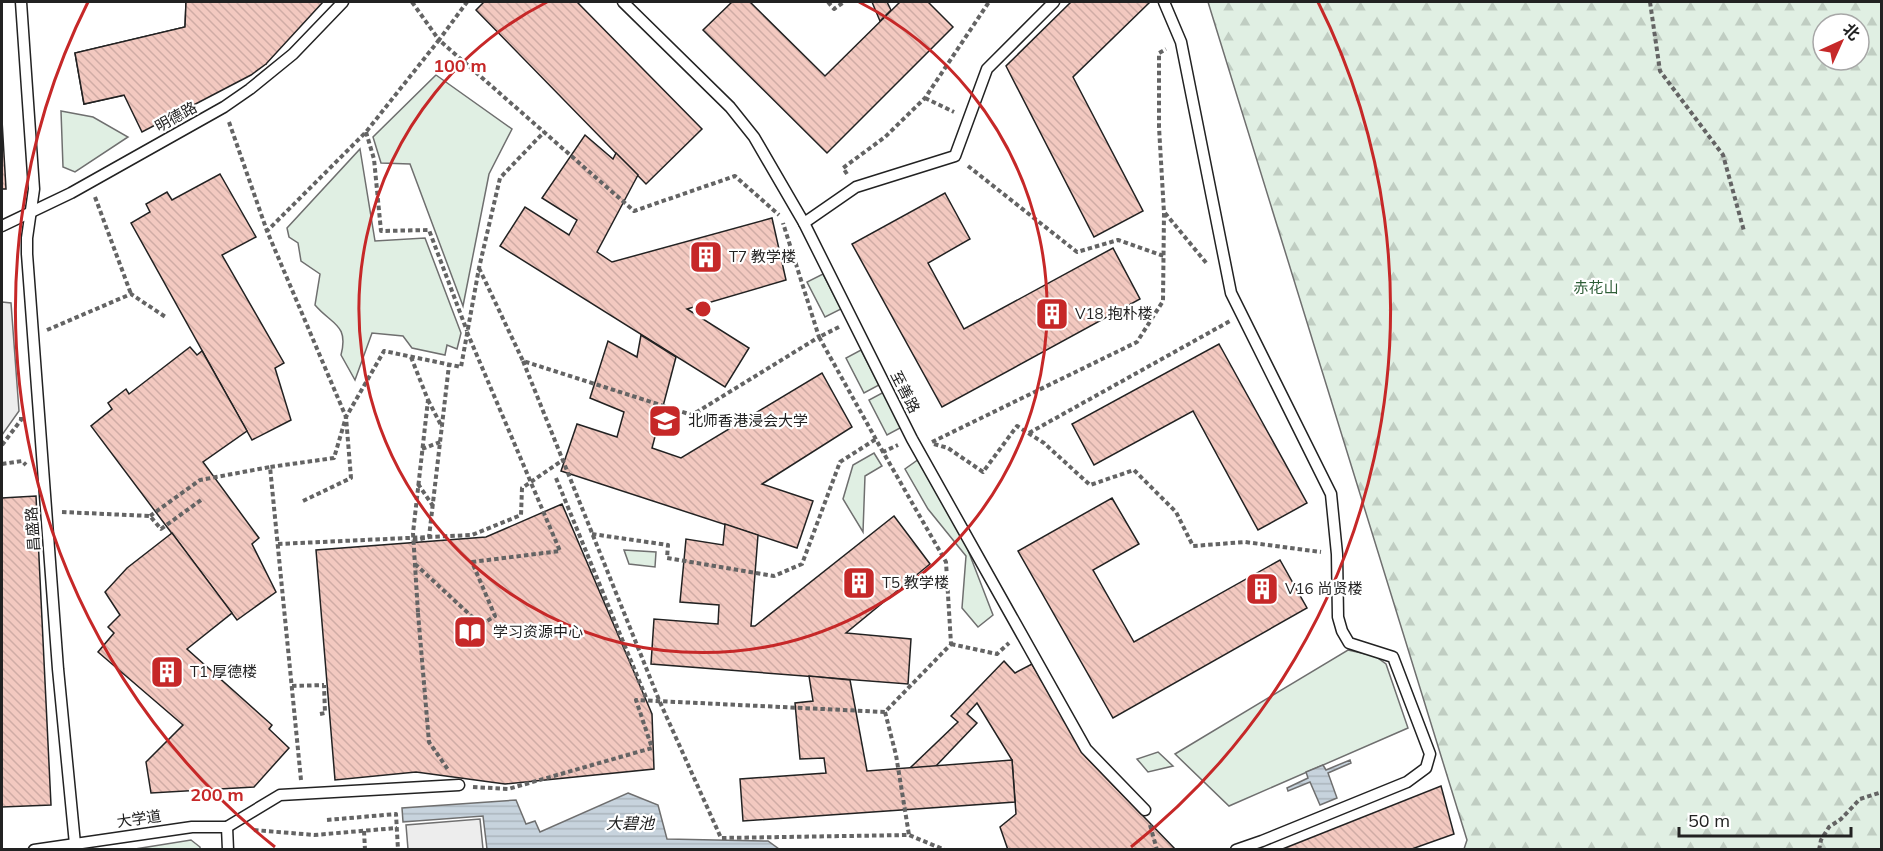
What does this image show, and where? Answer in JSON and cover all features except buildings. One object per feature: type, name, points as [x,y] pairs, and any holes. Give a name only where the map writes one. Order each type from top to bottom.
[{"type":"lane","name":"昌盛路","points":[[21,2],[34,177],[27,254],[46,511],[75,844]]},
{"type":"lane","name":"明德路","points":[[2,226],[90,183],[224,107],[293,54],[343,2]]},
{"type":"lane","name":"至善路","points":[[622,2],[730,107],[754,137],[804,223],[912,439],[1086,749],[1145,810]]},
{"type":"lane","points":[[804,223],[856,186],[955,156],[987,69],[1054,2]]},
{"type":"lane","points":[[1164,2],[1181,42],[1231,293],[1331,494],[1338,617],[1342,632],[1349,643],[1393,657],[1430,754],[1426,768],[1407,782],[1262,841],[1236,849]]},
{"type":"lane","points":[[228,849],[226,827],[280,795],[459,785]]},
{"type":"lane","name":"大学道","points":[[34,849],[192,827],[226,827]]},
{"type":"path","points":[[267,231],[366,132],[440,40],[467,2]]},
{"type":"path","points":[[828,2],[834,9],[844,2]]},
{"type":"path","points":[[843,168],[885,137],[925,98],[989,2]]},
{"type":"path","points":[[1650,2],[1660,70],[1724,155],[1744,231]]},
{"type":"path","points":[[414,3],[440,40],[634,211],[735,176],[781,218]]},
{"type":"path","points":[[1181,42],[1159,53],[1159,127],[1164,213],[1163,301],[1137,342],[929,443],[948,448],[983,472],[1017,426],[1044,443],[1090,485],[1134,470],[1176,512],[1193,546],[1245,542],[1336,554]]},
{"type":"path","points":[[925,98],[968,119]]},
{"type":"path","points":[[224,107],[267,231],[346,417],[351,478],[303,501]]},
{"type":"path","points":[[366,132],[374,159],[381,231],[429,230],[467,332],[560,551],[472,562],[495,616],[481,625],[415,564]]},
{"type":"path","points":[[46,511],[150,516],[200,480],[334,458],[346,417],[384,351],[461,367],[479,268],[500,178],[543,132]]},
{"type":"path","points":[[955,156],[1077,252],[1118,240],[1164,256]]},
{"type":"path","points":[[90,183],[131,294],[167,318]]},
{"type":"path","points":[[428,400],[413,541],[418,613],[429,742],[459,785],[483,789],[508,789],[652,748],[636,700],[885,712],[951,644],[946,562],[819,337],[781,218],[780,208]]},
{"type":"path","points":[[1164,213],[1209,266]]},
{"type":"path","points":[[479,268],[523,362],[659,700],[721,838],[909,836],[945,849]]},
{"type":"path","points":[[33,336],[131,294]]},
{"type":"path","points":[[1029,434],[1241,315]]},
{"type":"path","points":[[523,362],[692,415],[819,337],[852,321]]},
{"type":"path","points":[[411,357],[428,400],[442,427]]},
{"type":"path","points":[[413,541],[429,537],[450,365]]},
{"type":"path","points":[[592,534],[668,545],[667,558],[774,576],[802,564],[840,462],[876,439]]},
{"type":"path","points":[[883,452],[912,439]]},
{"type":"path","points":[[422,449],[440,442]]},
{"type":"path","points":[[278,544],[472,534],[521,514],[522,488],[563,460]]},
{"type":"path","points":[[270,467],[302,792]]},
{"type":"path","points":[[556,478],[648,700]]},
{"type":"path","points":[[418,484],[433,506]]},
{"type":"path","points":[[150,516],[161,529],[201,500]]},
{"type":"path","points":[[951,644],[997,654]]},
{"type":"path","points":[[292,686],[324,685],[325,713],[320,714]]},
{"type":"path","points":[[885,712],[896,756],[909,836]]},
{"type":"path","points":[[1819,849],[1821,840],[1829,827],[1841,819],[1860,800],[1881,792]]},
{"type":"path","points":[[1145,810],[1157,849]]},
{"type":"path","points":[[327,820],[396,814],[398,849]]},
{"type":"path","points":[[226,827],[314,835],[397,828]]},
{"type":"path","points":[[364,831],[365,849]]},
{"type":"green space","name":"赤花山","points":[[1208,2],[1881,2],[1881,849],[1464,849],[1467,840]]},
{"type":"green space","points":[[436,75],[512,129],[489,174],[463,306],[410,164],[381,163],[373,137]]},
{"type":"green space","points":[[61,111],[93,117],[128,137],[75,172],[63,167]]},
{"type":"green space","points":[[360,149],[375,241],[425,238],[461,333],[457,349],[447,345],[445,355],[412,348],[403,336],[372,333],[355,380],[341,355],[343,337],[341,331],[315,305],[320,274],[301,261],[298,243],[289,237],[287,228]]},
{"type":"green space","points":[[823,274],[841,309],[825,317],[807,282]]},
{"type":"green space","points":[[861,350],[879,385],[864,393],[846,358]]},
{"type":"green space","points":[[884,392],[902,427],[887,435],[869,400]]},
{"type":"green space","points":[[874,453],[882,466],[865,476],[863,532],[843,499],[853,465]]},
{"type":"green space","points":[[919,459],[966,545],[993,615],[978,627],[962,608],[966,556],[928,509],[905,469]]},
{"type":"green space","points":[[624,550],[656,552],[655,567],[629,564]]},
{"type":"green space","points":[[1348,650],[1375,656],[1386,664],[1408,728],[1229,806],[1175,754]]},
{"type":"green space","points":[[1158,752],[1173,766],[1148,772],[1137,759]]},
{"type":"green space","points":[[191,840],[200,849],[135,849]]},
{"type":"shaded area","points":[[2,302],[11,303],[19,411],[2,435]]},
{"type":"shaded area","points":[[480,819],[483,849],[408,849],[406,825]]},
{"type":"water","points":[[1350,760],[1351,763],[1328,773],[1337,798],[1320,805],[1310,782],[1288,791],[1287,788],[1308,778],[1306,772],[1323,765],[1326,770]]},
{"type":"water","name":"大碧池","points":[[628,793],[658,805],[667,839],[768,841],[779,849],[487,849],[483,816],[403,822],[402,808],[516,800],[526,824],[535,821],[540,832]]},
{"type":"place","name":"T7 教学楼","points":[[706,257]]},
{"type":"place","name":"V18 抱朴楼","points":[[1052,314]]},
{"type":"place","name":"北师香港浸会大学","points":[[665,421]]},
{"type":"place","name":"T5 教学楼","points":[[859,583]]},
{"type":"place","name":"V16 尚贤楼","points":[[1262,589]]},
{"type":"place","name":"学习资源中心","points":[[470,632]]},
{"type":"place","name":"T1 厚德楼","points":[[167,672]]}]
